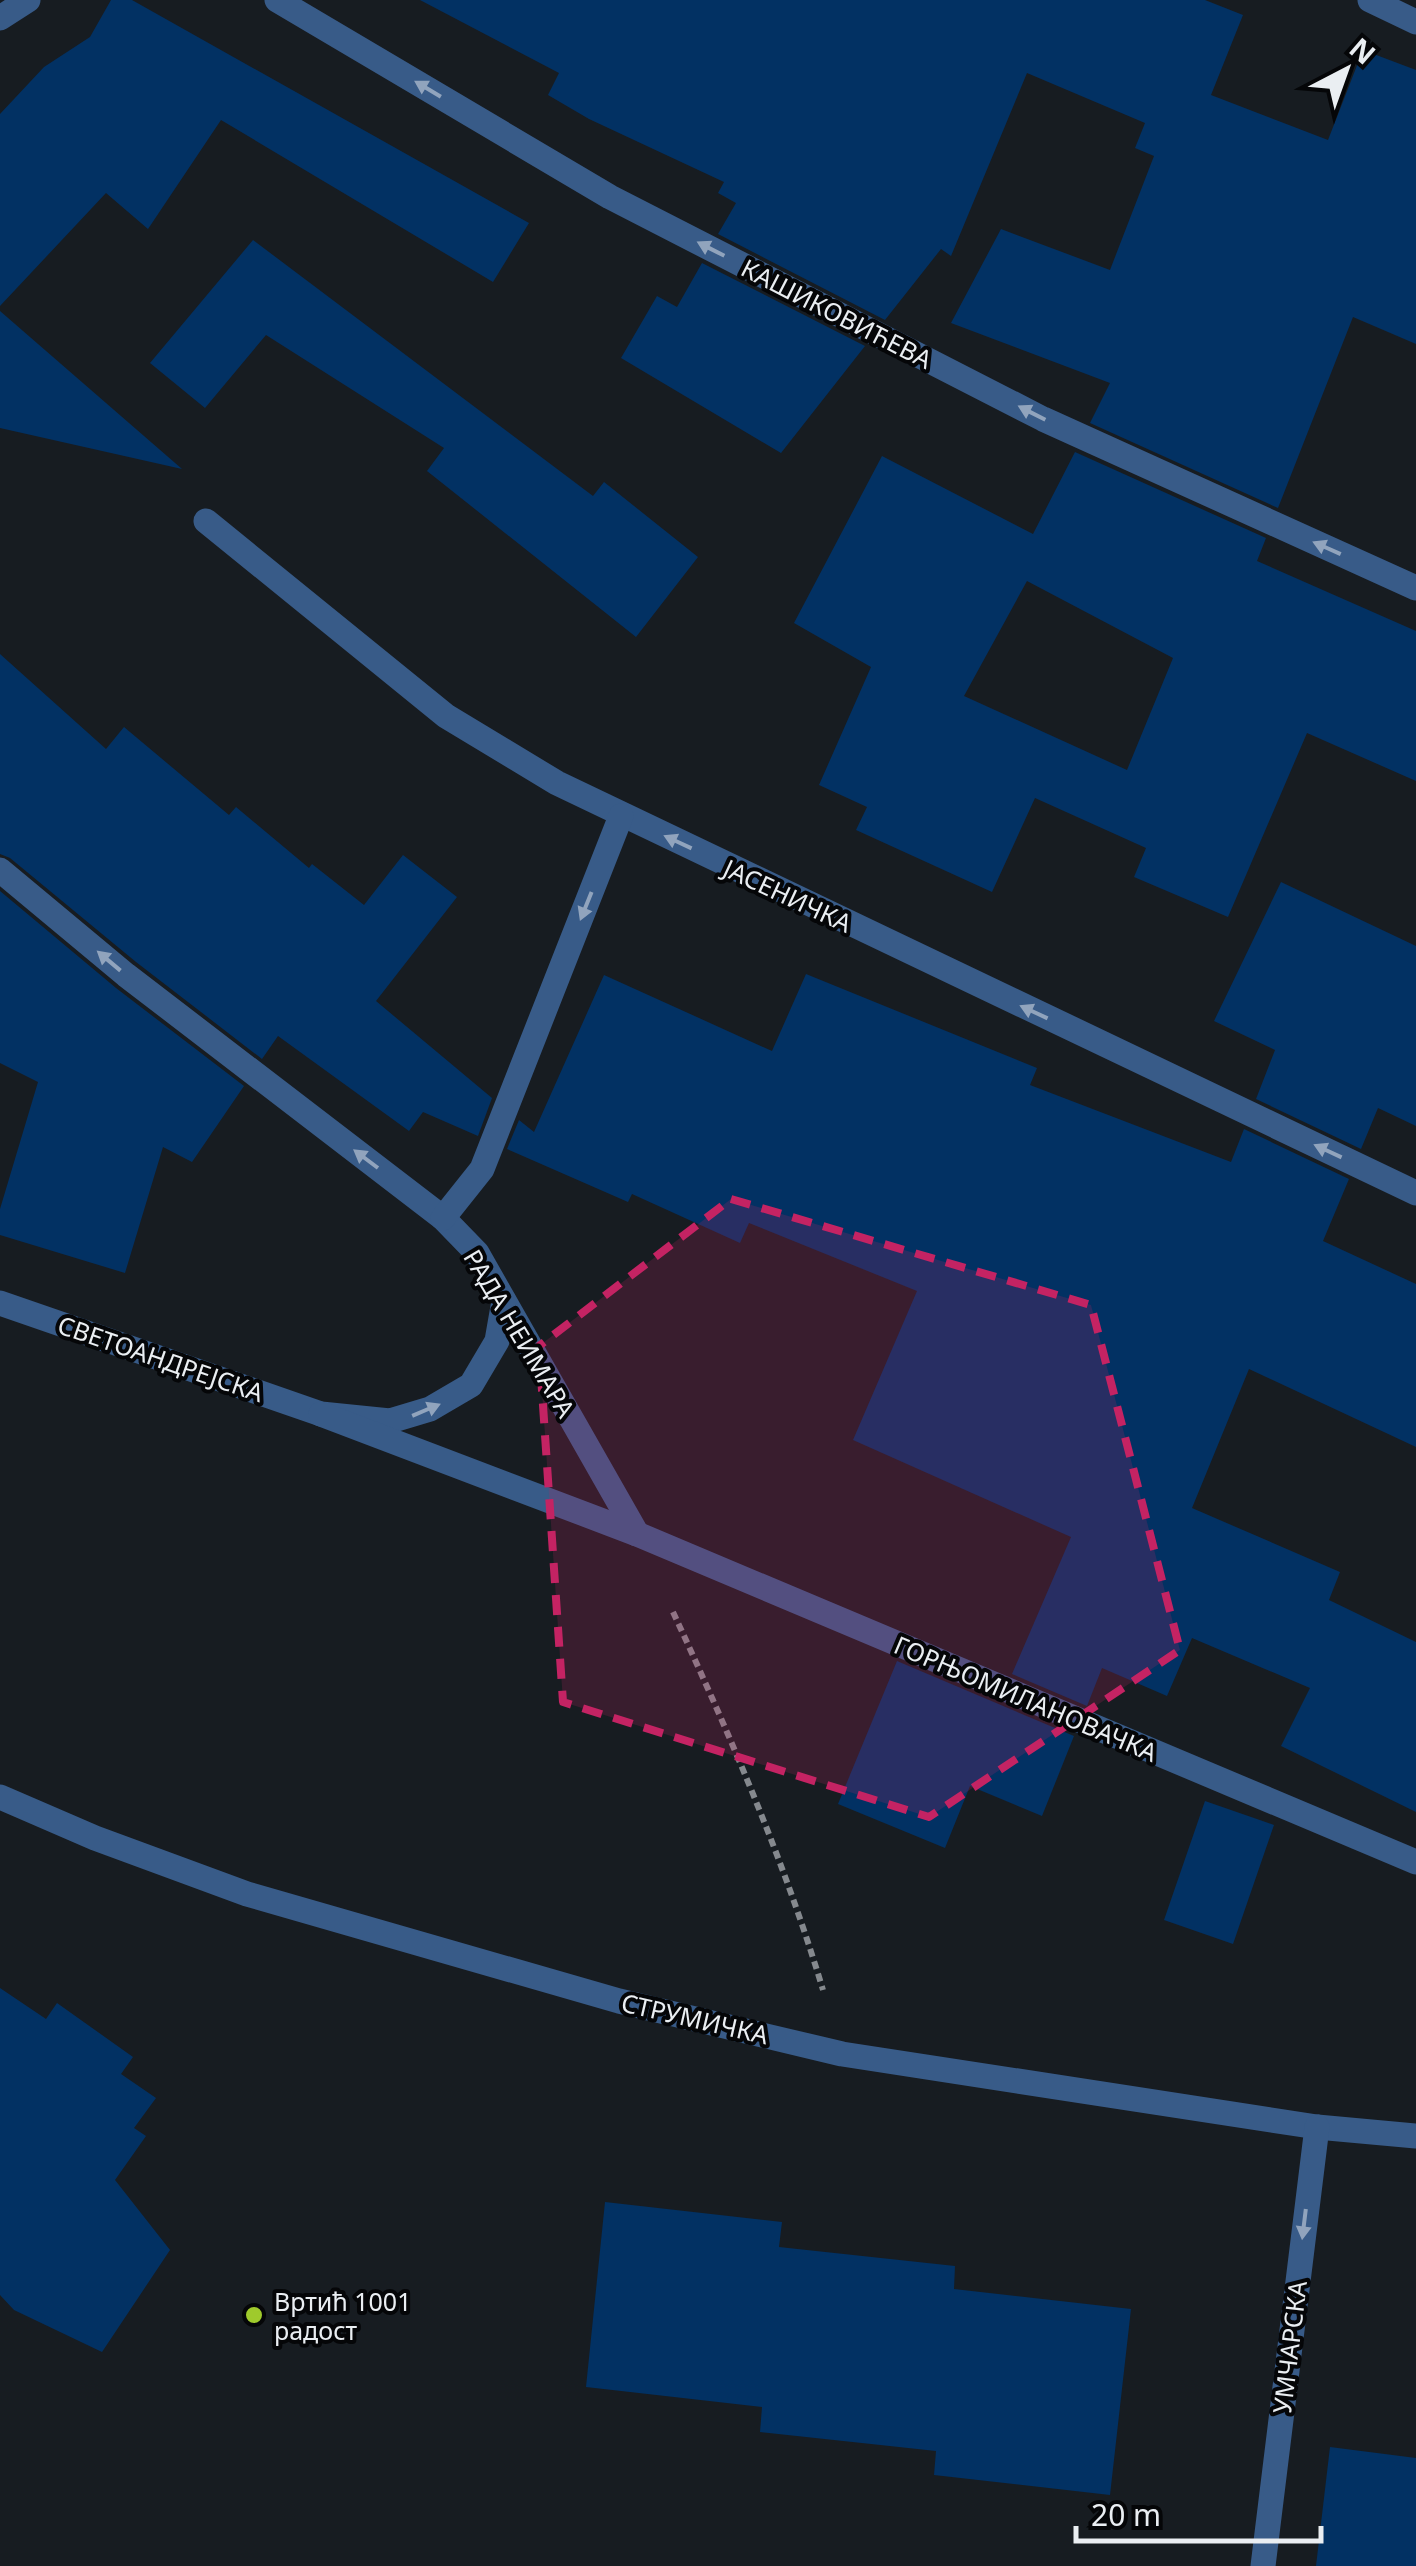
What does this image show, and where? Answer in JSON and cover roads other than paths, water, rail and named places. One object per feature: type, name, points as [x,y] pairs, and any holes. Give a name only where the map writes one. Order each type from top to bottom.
[{"type":"street","points":[[0,18],[28,0]]},
{"type":"street","name":"КАШИКОВИЋЕВА","points":[[277,0],[627,206],[1043,419],[1416,588]]},
{"type":"street","points":[[1370,0],[1416,22]]},
{"type":"street","name":"ЈАСЕНИЧКА","points":[[206,521],[446,716],[557,783],[1416,1193]]},
{"type":"street","points":[[444,1218],[482,1168],[622,816]]},
{"type":"street","name":"РАДА НЕИМАРА","points":[[0,870],[126,976],[444,1218],[477,1253],[636,1534]]},
{"type":"street","name":"СВЕТОАНДРЕЈСКА","points":[[0,1302],[321,1414],[636,1534]]},
{"type":"street","name":"СВЕТОАНДРЕЈСКА","points":[[321,1414],[390,1422],[458,1395],[480,1373],[497,1340],[504,1302]]},
{"type":"street","name":"ГОРЊОМИЛАНОВАЧКА","points":[[636,1534],[1416,1862]]},
{"type":"street","name":"СТРУМИЧКА","points":[[0,1797],[95,1838],[247,1894],[619,2001],[842,2054],[1316,2127],[1416,2136]]},
{"type":"street","name":"УМЧАРСКА","points":[[1263,2566],[1316,2127]]},
{"type":"place","name":"Вртић 1001 радост","points":[[254,2315]]}]
